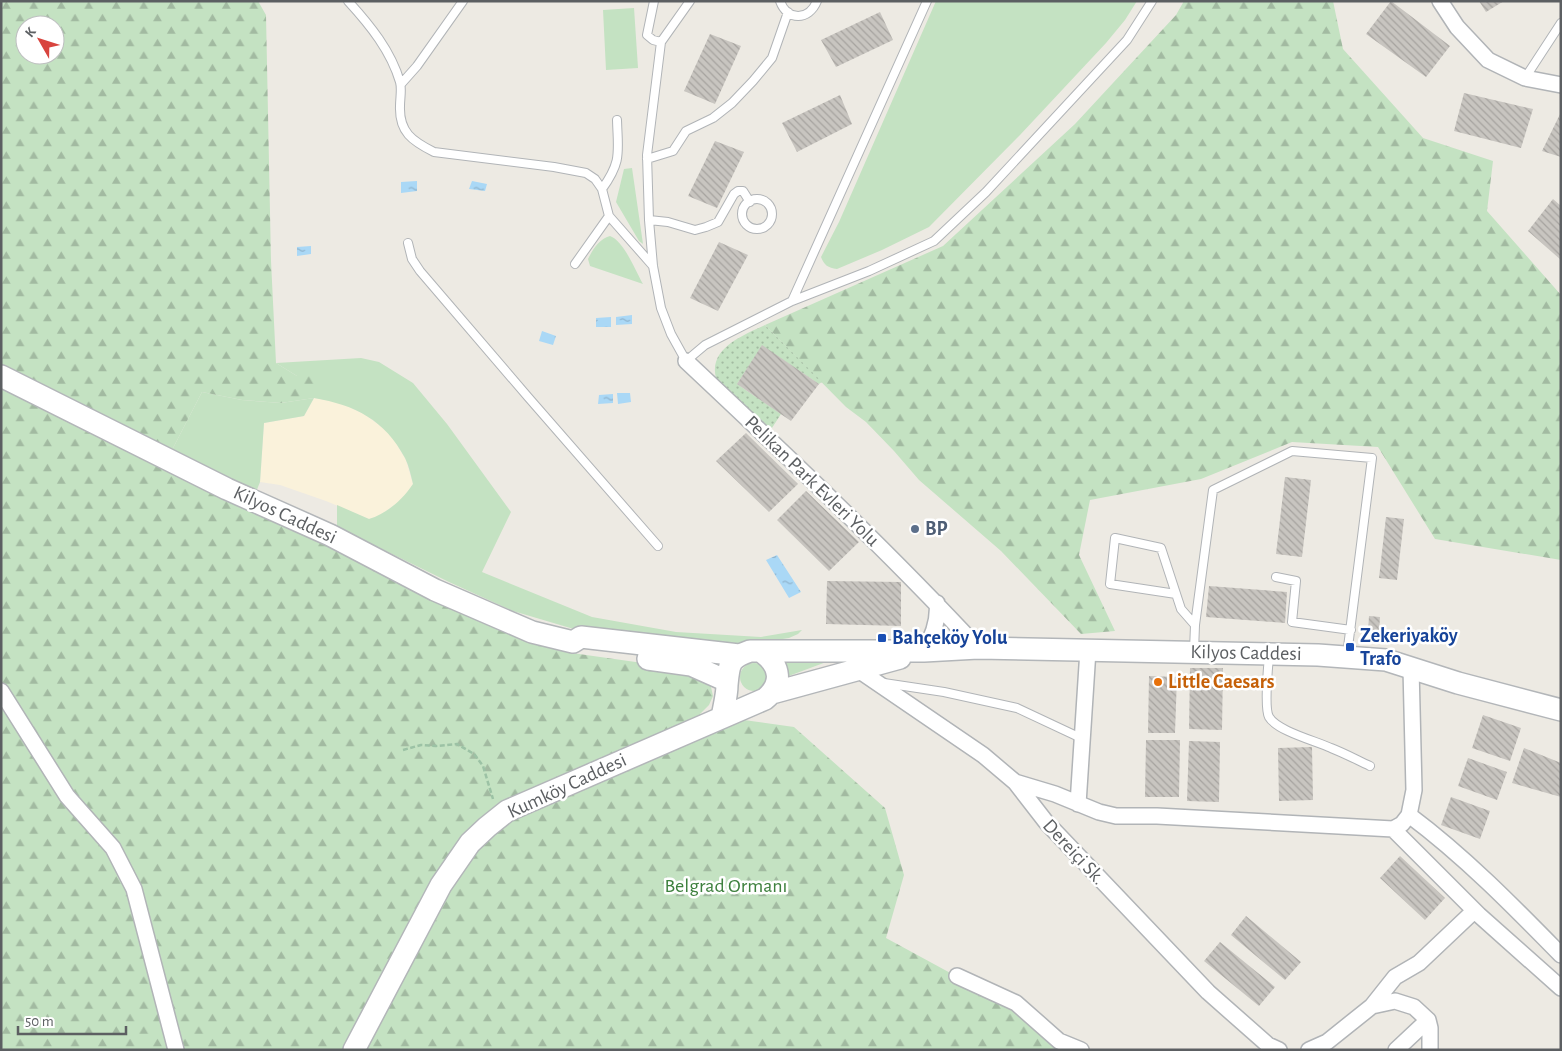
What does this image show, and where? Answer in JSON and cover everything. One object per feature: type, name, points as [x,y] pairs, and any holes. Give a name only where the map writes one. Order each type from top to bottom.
[{"type":"street","points":[[1440,1],[1457,27],[1488,60],[1525,78],[1561,85]]},
{"type":"street","name":"Pelikan Park Evleri Yolu","points":[[686,361],[780,449],[936,603],[978,648]]},
{"type":"street","name":"Kilyos Caddesi","points":[[1,376],[227,489],[330,535],[435,590],[532,632],[572,642]]},
{"type":"street","points":[[722,717],[727,671],[732,661],[739,655],[750,651],[924,651],[932,638],[936,622],[936,603]]},
{"type":"street","points":[[739,655],[581,637],[572,642],[579,650],[691,665],[727,683],[736,697],[743,701],[764,698],[776,685],[778,674],[774,664],[762,652]]},
{"type":"street","name":"Kilyos Caddesi","points":[[924,651],[978,648],[1194,652],[1386,660],[1458,683],[1561,710]]},
{"type":"street","points":[[1078,804],[1088,650]]},
{"type":"street","name":"Kumköy Caddesi","points":[[354,1050],[441,885],[470,843],[507,811],[764,698],[857,669],[924,651]]},
{"type":"street","points":[[1015,782],[1055,794],[1099,812],[1116,816],[1157,816],[1393,829],[1402,824],[1409,815],[1414,790],[1411,668]]},
{"type":"street","name":"Dereiçi Sk.","points":[[857,669],[983,756],[1015,782],[1046,822],[1208,992],[1268,1046],[1279,1050]]},
{"type":"street","points":[[1,691],[67,796],[113,848],[134,889],[176,1050]]},
{"type":"street","points":[[1409,815],[1508,901],[1561,955]]},
{"type":"street","points":[[1393,829],[1474,911],[1561,988]]},
{"type":"street","points":[[1308,1050],[1327,1042],[1372,1006],[1395,977],[1419,963],[1474,911]]},
{"type":"street","points":[[957,976],[1016,1003],[1060,1041],[1081,1050]]},
{"type":"street","points":[[1372,1006],[1395,1001],[1414,1008],[1428,1020],[1430,1050]]},
{"type":"street","points":[[1396,1050],[1428,1020]]},
{"type":"lane","points":[[348,1],[369,24],[390,58],[401,84],[400,114],[405,132],[416,143],[434,152],[554,166],[586,173],[595,179],[602,189],[609,216],[653,266]]},
{"type":"lane","points":[[401,84],[417,66],[463,1]]},
{"type":"lane","points":[[654,1],[647,35],[652,40],[661,42]]},
{"type":"lane","points":[[690,1],[661,42],[647,158],[653,266],[661,308],[671,334],[686,361],[705,345],[792,301],[869,271],[934,241],[986,192],[1120,48],[1152,1]]},
{"type":"lane","points":[[780,1],[783,8],[793,16],[805,15],[814,7],[817,1]]},
{"type":"lane","points":[[792,301],[927,1]]},
{"type":"lane","points":[[647,158],[673,151],[686,131],[713,118],[732,103],[772,58],[788,12]]},
{"type":"lane","points":[[1525,78],[1561,23]]},
{"type":"lane","points":[[602,189],[612,174],[618,158],[617,120]]},
{"type":"lane","points":[[649,220],[668,222],[695,230],[718,222],[734,194],[738,191],[743,191],[750,202]]},
{"type":"lane","points":[[760,199],[771,208],[772,218],[770,223],[762,229],[758,230],[748,227],[742,218],[743,208],[750,202],[760,199]]},
{"type":"lane","points":[[575,264],[609,216]]},
{"type":"lane","points":[[408,243],[412,258],[420,271],[658,546]]},
{"type":"lane","points":[[1194,652],[1195,625],[1213,490],[1292,451],[1372,458],[1347,657]]},
{"type":"lane","points":[[1176,594],[1110,584],[1116,538],[1161,548],[1181,609],[1195,625]]},
{"type":"lane","points":[[1276,578],[1296,581],[1292,622],[1350,630]]},
{"type":"lane","points":[[1269,654],[1267,706],[1268,716],[1273,722],[1294,734],[1370,766]]},
{"type":"lane","points":[[877,683],[904,685],[944,692],[1017,708],[1083,739]]},
{"type":"path","points":[[404,750],[421,745],[457,744],[474,754],[484,766],[494,803],[507,811]]},
{"type":"shaded area","points":[[314,398],[338,402],[364,414],[390,433],[406,460],[413,484],[404,498],[379,516],[369,519],[280,485],[260,482],[264,423],[304,416]]},
{"type":"green space","points":[[1,1],[258,1],[266,15],[271,261],[276,363],[297,376],[318,374],[322,380],[314,398],[281,403],[242,400],[202,392],[172,450],[1,364]]},
{"type":"green space","points":[[936,1],[1137,1],[1125,20],[1106,43],[1020,135],[929,227],[837,269],[831,268],[825,264],[821,257],[839,222]]},
{"type":"green space","points":[[1184,1],[1333,1],[1343,49],[1423,138],[1493,161],[1487,211],[1561,295],[1561,560],[1435,539],[1378,447],[1292,442],[1201,479],[1090,500],[1079,555],[1115,631],[1081,634],[1001,551],[919,480],[866,422],[846,407],[765,325],[943,246],[1075,124],[1176,15]]},
{"type":"green space","points":[[634,8],[638,68],[606,70],[603,10]]},
{"type":"green space","points":[[632,168],[643,244],[639,241],[616,202],[624,169]]},
{"type":"green space","points":[[610,236],[620,244],[643,284],[590,266],[588,259],[594,248],[603,239]]},
{"type":"green space","points":[[765,325],[822,382],[819,384],[762,346],[737,384],[781,414],[770,431],[716,378],[715,368],[717,358],[730,344],[747,333]]},
{"type":"green space","points":[[361,358],[379,362],[413,383],[447,424],[511,512],[482,572],[592,617],[676,632],[761,637],[802,630],[789,638],[757,643],[706,643],[577,630],[513,611],[449,582],[337,527],[337,505],[369,519],[394,505],[413,484],[405,458],[397,445],[378,424],[356,410],[314,398],[297,376],[276,363]]},
{"type":"green space","name":"Belgrad Ormanı","points":[[1,385],[155,465],[260,516],[301,528],[414,589],[483,623],[527,641],[572,653],[685,669],[706,679],[711,687],[713,696],[709,705],[700,714],[794,727],[885,808],[904,875],[886,938],[1092,1050],[4,1050],[1,1047]]},
{"type":"green space","points":[[202,392],[242,400],[281,403],[314,398],[304,416],[264,423],[260,482],[256,492],[172,450]]},
{"type":"green space","points":[[781,660],[829,661],[786,677]]},
{"type":"green space","points":[[754,663],[764,667],[768,677],[764,687],[754,691],[744,687],[740,677],[744,667]]},
{"type":"water","points":[[417,181],[417,191],[401,193],[401,182]]},
{"type":"water","points":[[472,181],[487,184],[485,191],[469,189]]},
{"type":"water","points":[[311,246],[311,254],[297,256],[297,247]]},
{"type":"water","points":[[632,315],[632,324],[616,325],[616,317]]},
{"type":"water","points":[[611,317],[611,327],[596,327],[596,318]]},
{"type":"water","points":[[542,331],[556,336],[553,345],[539,341]]},
{"type":"water","points":[[617,393],[630,393],[631,402],[618,404]]},
{"type":"water","points":[[613,394],[613,403],[598,404],[599,395]]},
{"type":"water","points":[[777,555],[801,592],[789,598],[766,560]]},
{"type":"building","points":[[1391,1],[1450,46],[1426,77],[1366,34]]},
{"type":"building","points":[[1479,1],[1504,1],[1486,12]]},
{"type":"building","points":[[880,12],[893,40],[836,67],[821,40]]},
{"type":"building","points":[[710,34],[741,46],[715,104],[684,91]]},
{"type":"building","points":[[1464,93],[1533,109],[1521,148],[1454,131]]},
{"type":"building","points":[[840,95],[852,124],[797,152],[782,123]]},
{"type":"building","points":[[1561,112],[1561,157],[1542,151]]},
{"type":"building","points":[[715,141],[744,152],[717,208],[688,196]]},
{"type":"building","points":[[1553,199],[1561,206],[1561,260],[1528,231]]},
{"type":"building","points":[[719,242],[748,255],[718,311],[690,298]]},
{"type":"building","points":[[762,345],[819,384],[791,421],[737,384]]},
{"type":"building","points":[[746,433],[798,484],[769,512],[716,461]]},
{"type":"building","points":[[1285,477],[1311,480],[1302,557],[1276,554]]},
{"type":"building","points":[[806,491],[859,542],[829,571],[777,520]]},
{"type":"building","points":[[1386,517],[1404,519],[1397,580],[1379,578]]},
{"type":"building","points":[[827,581],[901,582],[901,626],[826,624]]},
{"type":"building","points":[[1209,586],[1287,592],[1285,623],[1206,617]]},
{"type":"building","points":[[1369,616],[1380,617],[1379,632],[1368,631]]},
{"type":"building","points":[[1190,668],[1223,668],[1222,730],[1189,729]]},
{"type":"building","points":[[1149,676],[1177,677],[1175,733],[1148,733]]},
{"type":"building","points":[[1483,715],[1521,728],[1510,761],[1472,748]]},
{"type":"building","points":[[1146,740],[1180,740],[1179,797],[1145,797]]},
{"type":"building","points":[[1189,741],[1220,742],[1219,802],[1187,801]]},
{"type":"building","points":[[1312,747],[1313,800],[1279,801],[1278,748]]},
{"type":"building","points":[[1524,748],[1561,763],[1561,797],[1512,783]]},
{"type":"building","points":[[1468,758],[1507,772],[1497,800],[1458,786]]},
{"type":"building","points":[[1451,797],[1490,811],[1480,839],[1441,825]]},
{"type":"building","points":[[1400,856],[1445,898],[1425,920],[1380,878]]},
{"type":"building","points":[[1246,916],[1301,962],[1285,980],[1231,935]]},
{"type":"building","points":[[1220,942],[1275,987],[1259,1006],[1204,961]]},
{"type":"place","name":"BP","points":[[915,529]]},
{"type":"place","name":"Bahçeköy Yolu","points":[[882,638]]},
{"type":"place","name":"Zekeriyaköy Trafo","points":[[1350,647]]},
{"type":"place","name":"Little Caesars","points":[[1158,682]]}]
